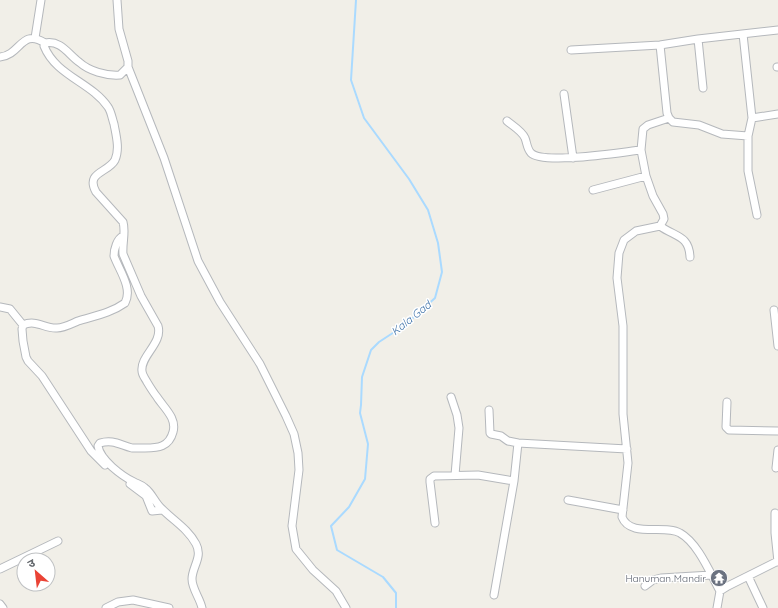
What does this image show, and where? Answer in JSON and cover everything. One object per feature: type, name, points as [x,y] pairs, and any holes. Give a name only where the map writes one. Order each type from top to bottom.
[{"type":"street","points":[[35,38],[41,0]]},
{"type":"street","points":[[117,0],[119,29],[128,61],[128,67],[164,158],[198,261],[220,302],[260,364],[294,434],[298,453],[299,470],[292,526],[296,549],[313,570],[336,591],[346,608]]},
{"type":"street","points":[[571,50],[660,45],[778,30]]},
{"type":"street","points":[[743,34],[752,118],[748,136],[748,171],[757,215]]},
{"type":"street","points":[[0,57],[9,55],[25,41],[35,38],[45,43],[52,42],[61,45],[84,66],[106,74],[120,76],[128,67]]},
{"type":"street","points":[[698,39],[703,88]]},
{"type":"street","points":[[45,43],[44,46],[46,50],[61,69],[94,93],[110,110],[117,143],[116,156],[114,162],[98,174],[93,181],[94,187],[96,192],[123,222],[125,227],[122,247],[126,262],[141,296],[160,330],[141,370],[157,398],[173,420],[174,430],[170,441],[166,445],[158,448],[132,448],[110,441],[100,443],[98,446],[99,450],[105,459],[121,474],[149,491],[162,510],[183,527],[197,545],[198,560],[192,578],[192,583],[202,608]]},
{"type":"street","points":[[660,45],[667,112],[669,118],[673,122],[699,125],[722,134],[748,136]]},
{"type":"street","points":[[564,94],[573,158]]},
{"type":"street","points":[[752,118],[778,114]]},
{"type":"street","points":[[660,226],[664,219],[663,214],[653,196],[646,176],[641,150],[643,129],[648,125],[669,118]]},
{"type":"street","points":[[507,121],[523,134],[532,154],[547,157],[573,158],[641,150]]},
{"type":"street","points":[[593,190],[646,176]]},
{"type":"street","points":[[690,257],[689,248],[683,239],[660,226],[636,231],[624,240],[619,252],[617,284],[623,326],[623,414],[628,463],[623,510],[624,521],[629,526],[643,529],[679,532],[696,548],[720,591],[717,608]]},
{"type":"street","points":[[23,324],[33,322],[58,328],[106,313],[125,303],[128,295],[127,289],[114,256],[119,239],[123,236]]},
{"type":"street","points":[[0,308],[10,309],[23,324],[23,341],[28,361],[42,376],[91,451],[116,476],[136,487],[146,496],[152,510],[162,510]]},
{"type":"street","points":[[774,310],[778,346]]},
{"type":"street","points":[[451,397],[457,415],[458,428],[455,475]]},
{"type":"street","points":[[727,402],[727,429],[778,431]]},
{"type":"street","points":[[489,410],[490,433],[501,436],[508,441],[627,449]]},
{"type":"street","points":[[494,594],[514,481],[518,442]]},
{"type":"street","points":[[776,468],[778,450]]},
{"type":"street","points":[[435,523],[430,479],[438,475],[478,475],[514,481]]},
{"type":"street","points":[[568,500],[623,510]]},
{"type":"street","points":[[720,591],[778,562],[775,533],[775,513]]},
{"type":"street","points":[[0,569],[58,541]]},
{"type":"street","points":[[645,586],[654,580],[661,578],[711,575]]},
{"type":"street","points":[[748,576],[763,608]]},
{"type":"street","points":[[106,608],[118,602],[133,600],[169,608]]},
{"type":"street","points":[[200,600],[206,608]]},
{"type":"street","points":[[0,604],[3,608]]},
{"type":"waterway","name":"Kala Gad","points":[[356,0],[351,80],[364,118],[409,179],[428,210],[438,243],[442,272],[435,298],[405,325],[379,342],[371,350],[362,377],[360,413],[368,444],[365,479],[349,507],[331,526],[337,550],[383,577],[396,593],[396,608]]},
{"type":"place","name":"Hanuman Mandir","points":[[719,578]]}]
